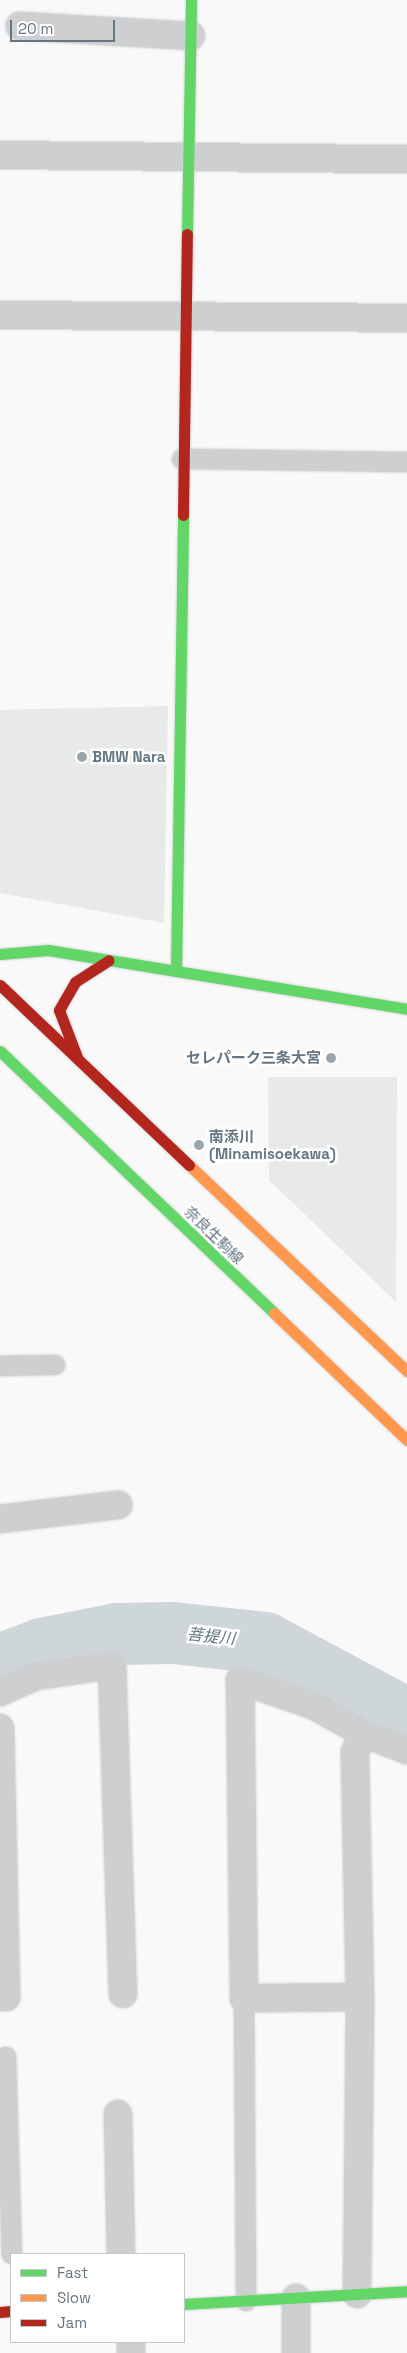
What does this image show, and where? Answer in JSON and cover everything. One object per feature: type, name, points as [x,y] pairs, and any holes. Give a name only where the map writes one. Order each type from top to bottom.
[{"type":"street","points":[[176,971],[183,315],[189,159],[191,0]]},
{"type":"street","points":[[20,26],[191,36]]},
{"type":"street","points":[[0,155],[189,159],[407,160]]},
{"type":"street","points":[[0,315],[407,318]]},
{"type":"street","points":[[0,954],[48,950],[407,1009]]},
{"type":"street","points":[[77,1058],[59,1010],[75,982],[109,960]]},
{"type":"street","points":[[0,985],[407,1371]]},
{"type":"street","name":"奈良生駒線","points":[[0,1051],[407,1440]]},
{"type":"street","points":[[0,1519],[118,1506]]},
{"type":"street","points":[[0,1692],[36,1676],[112,1665],[123,1994]]},
{"type":"street","points":[[360,1997],[244,1998],[240,1680],[313,1705],[363,1733],[407,1750]]},
{"type":"street","points":[[0,1728],[6,1997],[0,1997]]},
{"type":"street","points":[[357,2294],[360,1997],[355,1752],[363,1733]]},
{"type":"street","points":[[118,2114],[121,2253]]},
{"type":"street","points":[[185,2304],[407,2291]]},
{"type":"street","points":[[296,2298],[296,2353]]},
{"type":"lane","points":[[182,458],[407,462]]},
{"type":"lane","points":[[0,1366],[55,1365]]},
{"type":"lane","points":[[244,1998],[246,2301]]},
{"type":"lane","points":[[6,2057],[12,2253]]},
{"type":"shaded area","points":[[168,706],[164,923],[0,893],[0,710]]},
{"type":"shaded area","points":[[268,1077],[397,1077],[396,1302],[269,1180]]},
{"type":"waterway","name":"菩提川","points":[[0,1665],[42,1649],[117,1634],[173,1633],[265,1643],[407,1719]]},
{"type":"traffic: fast","points":[[187,234],[191,0]]},
{"type":"traffic: fast","points":[[176,971],[183,515]]},
{"type":"traffic: fast","points":[[0,954],[48,950],[407,1009]]},
{"type":"traffic: fast","points":[[0,1051],[274,1313]]},
{"type":"traffic: fast","points":[[185,2304],[407,2291]]},
{"type":"traffic: slow","points":[[189,1165],[407,1371]]},
{"type":"traffic: slow","points":[[274,1313],[407,1440]]},
{"type":"traffic: jam","points":[[183,515],[187,234]]},
{"type":"traffic: jam","points":[[77,1057],[59,1010],[75,982],[109,960]]},
{"type":"traffic: jam","points":[[0,985],[189,1165]]},
{"type":"traffic: jam","points":[[0,2312],[10,2311]]},
{"type":"place","name":"BMW Nara","points":[[82,757]]},
{"type":"place","name":"セレパーク三条大宮","points":[[331,1058]]},
{"type":"place","name":"南添川 (Minamisoekawa)","points":[[199,1145]]}]
